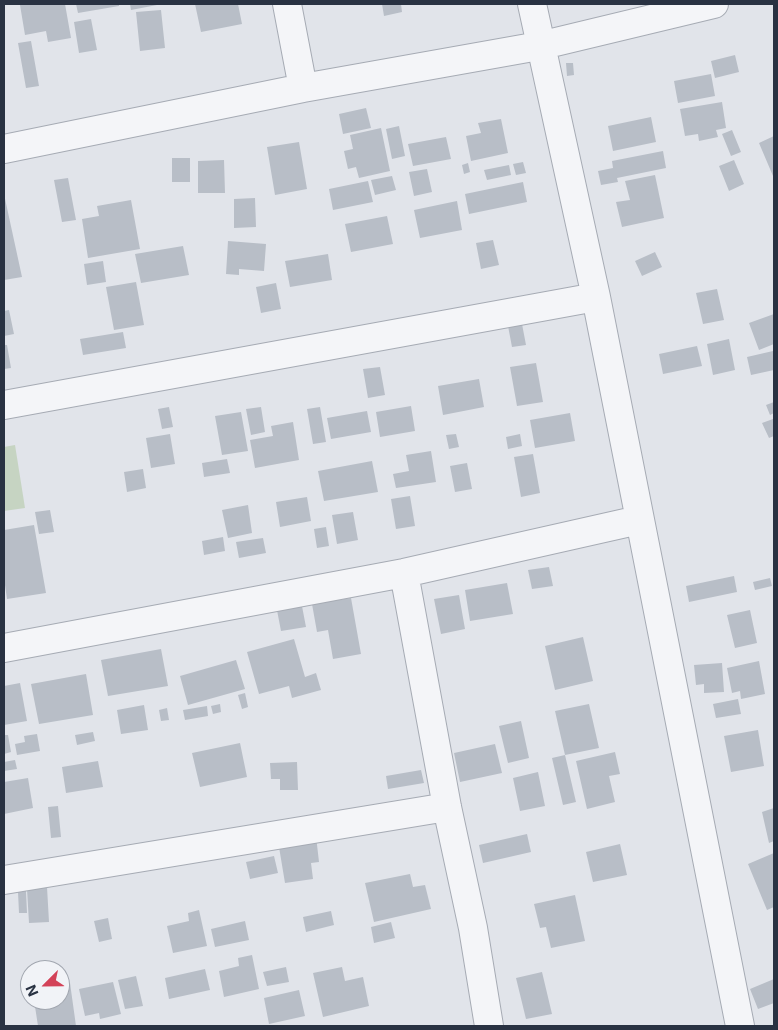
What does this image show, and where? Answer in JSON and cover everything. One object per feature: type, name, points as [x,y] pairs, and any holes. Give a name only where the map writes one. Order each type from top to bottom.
[{"type":"street","points":[[287,4],[303,88]]},
{"type":"street","points":[[532,4],[539,46],[596,297],[740,1026]]},
{"type":"street","points":[[4,149],[303,88],[539,46],[714,4]]},
{"type":"street","points":[[4,406],[596,297]]},
{"type":"street","points":[[4,648],[404,573],[639,520]]},
{"type":"street","points":[[404,573],[447,807],[473,928],[489,1026]]},
{"type":"street","points":[[4,880],[447,807]]},
{"type":"green space","points":[[15,445],[25,508],[4,511],[4,447]]},
{"type":"building","points":[[65,4],[71,38],[48,42],[46,31],[25,35],[20,5]]},
{"type":"building","points":[[76,4],[119,4],[119,6],[78,13]]},
{"type":"building","points":[[130,4],[157,4],[157,5],[131,10]]},
{"type":"building","points":[[195,4],[238,4],[242,24],[201,32]]},
{"type":"building","points":[[382,4],[401,4],[402,12],[384,16]]},
{"type":"building","points":[[161,10],[165,48],[140,51],[136,12]]},
{"type":"building","points":[[91,19],[97,50],[79,53],[74,22]]},
{"type":"building","points":[[31,41],[39,86],[26,88],[18,43]]},
{"type":"building","points":[[735,55],[739,72],[715,78],[711,61]]},
{"type":"building","points":[[566,63],[573,63],[574,75],[567,76]]},
{"type":"building","points":[[711,74],[715,96],[678,103],[674,81]]},
{"type":"building","points":[[722,102],[726,128],[716,130],[718,137],[699,141],[698,134],[685,136],[680,109]]},
{"type":"building","points":[[366,108],[371,128],[343,134],[339,114]]},
{"type":"building","points":[[651,117],[656,142],[613,151],[608,126]]},
{"type":"building","points":[[501,119],[508,153],[471,161],[466,136],[481,133],[478,123]]},
{"type":"building","points":[[399,126],[405,156],[392,159],[386,129]]},
{"type":"building","points":[[381,128],[390,171],[359,178],[356,167],[348,169],[344,151],[353,149],[350,135]]},
{"type":"building","points":[[732,130],[741,152],[731,156],[722,134]]},
{"type":"building","points":[[774,136],[774,175],[773,176],[759,143]]},
{"type":"building","points":[[446,137],[451,159],[413,166],[408,144]]},
{"type":"building","points":[[299,142],[307,189],[275,195],[267,147]]},
{"type":"building","points":[[663,151],[666,168],[617,178],[618,182],[601,185],[598,171],[613,168],[612,161]]},
{"type":"building","points":[[172,158],[190,158],[190,182],[172,182]]},
{"type":"building","points":[[224,160],[225,193],[198,193],[198,161]]},
{"type":"building","points":[[734,160],[744,184],[729,191],[719,166]]},
{"type":"building","points":[[523,162],[526,173],[516,175],[513,164]]},
{"type":"building","points":[[468,163],[470,172],[464,174],[462,165]]},
{"type":"building","points":[[509,165],[511,175],[487,180],[484,170]]},
{"type":"building","points":[[427,169],[432,192],[414,196],[409,172]]},
{"type":"building","points":[[655,175],[664,218],[622,227],[616,202],[630,200],[625,181]]},
{"type":"building","points":[[392,176],[396,190],[375,195],[371,180]]},
{"type":"building","points":[[68,178],[76,220],[62,222],[54,180]]},
{"type":"building","points":[[368,181],[373,202],[333,210],[329,189]]},
{"type":"building","points":[[523,182],[527,202],[469,214],[465,194]]},
{"type":"building","points":[[4,194],[22,277],[4,280]]},
{"type":"building","points":[[255,198],[256,227],[234,228],[234,199]]},
{"type":"building","points":[[131,200],[140,249],[88,258],[82,219],[99,216],[97,206]]},
{"type":"building","points":[[457,201],[462,230],[420,238],[414,210]]},
{"type":"building","points":[[387,216],[393,244],[351,252],[345,224]]},
{"type":"building","points":[[493,240],[499,265],[481,269],[476,243]]},
{"type":"building","points":[[228,241],[266,244],[264,271],[239,269],[239,275],[226,274]]},
{"type":"building","points":[[183,246],[189,275],[141,283],[135,254]]},
{"type":"building","points":[[655,252],[662,267],[642,276],[635,261]]},
{"type":"building","points":[[328,254],[332,280],[290,287],[285,261]]},
{"type":"building","points":[[103,261],[106,282],[87,285],[84,264]]},
{"type":"building","points":[[136,282],[144,325],[114,330],[106,287]]},
{"type":"building","points":[[276,283],[281,309],[261,313],[256,287]]},
{"type":"building","points":[[717,289],[724,320],[703,324],[696,293]]},
{"type":"building","points":[[9,310],[14,334],[4,336],[4,311]]},
{"type":"building","points":[[774,314],[774,344],[759,350],[749,323]]},
{"type":"building","points":[[522,324],[526,345],[512,347],[508,326]]},
{"type":"building","points":[[123,332],[126,348],[83,355],[80,339]]},
{"type":"building","points":[[729,339],[735,370],[713,375],[707,344]]},
{"type":"building","points":[[4,345],[7,345],[11,368],[4,369]]},
{"type":"building","points":[[697,346],[702,366],[663,374],[659,354]]},
{"type":"building","points":[[773,351],[774,370],[751,375],[747,357]]},
{"type":"building","points":[[536,363],[543,402],[517,406],[510,367]]},
{"type":"building","points":[[380,367],[385,395],[368,398],[363,369]]},
{"type":"building","points":[[479,379],[484,407],[443,415],[438,386]]},
{"type":"building","points":[[774,402],[774,413],[770,415],[766,405]]},
{"type":"building","points":[[411,406],[415,431],[380,437],[376,412]]},
{"type":"building","points":[[169,407],[173,427],[162,429],[158,409]]},
{"type":"building","points":[[261,407],[265,432],[251,435],[246,409]]},
{"type":"building","points":[[320,407],[326,442],[313,444],[307,409]]},
{"type":"building","points":[[367,411],[371,432],[331,439],[327,418]]},
{"type":"building","points":[[241,412],[248,451],[222,455],[215,416]]},
{"type":"building","points":[[570,413],[575,441],[535,448],[530,420]]},
{"type":"building","points":[[773,419],[774,436],[769,438],[762,423]]},
{"type":"building","points":[[293,422],[299,460],[255,468],[250,440],[273,436],[271,426]]},
{"type":"building","points":[[170,434],[175,464],[151,468],[146,438]]},
{"type":"building","points":[[456,434],[459,447],[449,449],[446,435]]},
{"type":"building","points":[[520,434],[522,446],[508,449],[506,437]]},
{"type":"building","points":[[431,451],[436,482],[396,488],[393,474],[409,471],[406,455]]},
{"type":"building","points":[[533,454],[540,493],[521,497],[514,457]]},
{"type":"building","points":[[227,459],[230,473],[204,477],[202,463]]},
{"type":"building","points":[[372,461],[378,492],[324,501],[318,471]]},
{"type":"building","points":[[467,463],[472,489],[455,492],[450,466]]},
{"type":"building","points":[[143,469],[146,488],[127,492],[124,472]]},
{"type":"building","points":[[410,496],[415,526],[396,529],[391,499]]},
{"type":"building","points":[[307,497],[311,521],[280,527],[276,502]]},
{"type":"building","points":[[248,505],[252,533],[228,538],[222,510]]},
{"type":"building","points":[[50,510],[54,532],[39,534],[35,512]]},
{"type":"building","points":[[353,512],[358,540],[337,544],[332,515]]},
{"type":"building","points":[[34,525],[46,593],[7,599],[4,578],[4,530]]},
{"type":"building","points":[[326,527],[329,546],[317,548],[314,529]]},
{"type":"building","points":[[223,537],[225,551],[204,555],[202,541]]},
{"type":"building","points":[[263,538],[266,553],[239,558],[236,542]]},
{"type":"building","points":[[549,567],[553,586],[532,589],[528,570]]},
{"type":"building","points":[[734,576],[737,592],[689,602],[686,586]]},
{"type":"building","points":[[770,578],[772,586],[755,590],[753,582]]},
{"type":"building","points":[[507,583],[513,614],[470,621],[465,590]]},
{"type":"building","points":[[459,595],[465,629],[441,634],[434,599]]},
{"type":"building","points":[[351,598],[361,654],[333,659],[328,630],[317,632],[312,604]]},
{"type":"building","points":[[301,601],[306,627],[281,631],[276,605]]},
{"type":"building","points":[[750,610],[757,643],[735,648],[727,615]]},
{"type":"building","points":[[583,637],[593,681],[555,690],[545,646]]},
{"type":"building","points":[[294,639],[305,677],[316,673],[321,690],[292,698],[289,686],[259,694],[247,652]]},
{"type":"building","points":[[161,649],[168,686],[108,696],[101,660]]},
{"type":"building","points":[[236,660],[245,689],[188,705],[180,676]]},
{"type":"building","points":[[759,661],[765,694],[741,699],[740,691],[732,693],[727,668]]},
{"type":"building","points":[[722,663],[724,692],[704,693],[704,684],[696,685],[694,665]]},
{"type":"building","points":[[86,674],[93,715],[39,724],[31,684]]},
{"type":"building","points":[[20,683],[27,721],[4,725],[4,686]]},
{"type":"building","points":[[245,693],[248,707],[242,709],[238,695]]},
{"type":"building","points":[[738,699],[741,714],[716,718],[713,704]]},
{"type":"building","points":[[220,704],[221,712],[213,714],[211,706]]},
{"type":"building","points":[[589,704],[599,748],[565,755],[555,711]]},
{"type":"building","points":[[144,705],[148,730],[121,734],[117,710]]},
{"type":"building","points":[[207,706],[208,716],[185,720],[183,710]]},
{"type":"building","points":[[167,708],[169,720],[161,721],[159,710]]},
{"type":"building","points":[[521,721],[529,758],[508,763],[499,726]]},
{"type":"building","points":[[758,730],[764,766],[731,772],[724,736]]},
{"type":"building","points":[[93,732],[95,741],[77,745],[75,735]]},
{"type":"building","points":[[37,734],[40,751],[17,755],[15,744],[25,742],[24,736]]},
{"type":"building","points":[[4,735],[8,735],[11,752],[4,754]]},
{"type":"building","points":[[240,743],[247,777],[200,787],[192,753]]},
{"type":"building","points":[[495,744],[502,773],[460,782],[454,753]]},
{"type":"building","points":[[615,752],[620,774],[609,776],[615,802],[587,809],[576,761]]},
{"type":"building","points":[[565,755],[576,802],[563,805],[552,758]]},
{"type":"building","points":[[15,760],[17,769],[4,771],[4,762]]},
{"type":"building","points":[[98,761],[103,787],[66,793],[62,767]]},
{"type":"building","points":[[297,762],[298,790],[280,790],[280,779],[271,779],[270,763]]},
{"type":"building","points":[[421,770],[424,783],[388,789],[386,776]]},
{"type":"building","points":[[538,772],[545,806],[520,811],[513,778]]},
{"type":"building","points":[[28,778],[33,808],[4,814],[4,782]]},
{"type":"building","points":[[58,806],[61,837],[51,838],[48,807]]},
{"type":"building","points":[[774,808],[774,841],[769,843],[762,812]]},
{"type":"building","points":[[527,834],[531,852],[483,863],[479,845]]},
{"type":"building","points":[[316,836],[319,862],[311,863],[313,879],[285,883],[278,841]]},
{"type":"building","points":[[620,844],[627,875],[593,882],[586,852]]},
{"type":"building","points":[[774,853],[774,907],[767,910],[748,864]]},
{"type":"building","points":[[274,856],[278,873],[250,879],[246,862]]},
{"type":"building","points":[[410,874],[413,887],[425,885],[431,909],[374,922],[365,883]]},
{"type":"building","points":[[47,887],[49,922],[29,923],[27,889]]},
{"type":"building","points":[[26,891],[27,913],[19,913],[18,892]]},
{"type":"building","points":[[575,895],[585,941],[551,948],[546,927],[540,928],[534,904]]},
{"type":"building","points":[[199,910],[207,946],[173,953],[167,926],[189,921],[188,913]]},
{"type":"building","points":[[331,911],[334,925],[306,932],[303,917]]},
{"type":"building","points":[[108,918],[112,939],[99,942],[94,921]]},
{"type":"building","points":[[245,921],[249,940],[215,947],[211,929]]},
{"type":"building","points":[[391,922],[395,938],[374,943],[371,927]]},
{"type":"building","points":[[252,955],[259,989],[224,997],[219,971],[239,966],[238,958]]},
{"type":"building","points":[[286,967],[289,982],[267,986],[263,972]]},
{"type":"building","points":[[342,967],[345,981],[363,977],[369,1006],[323,1017],[313,973]]},
{"type":"building","points":[[205,969],[210,990],[169,999],[165,978]]},
{"type":"building","points":[[542,972],[552,1014],[526,1019],[516,978]]},
{"type":"building","points":[[136,976],[143,1006],[125,1009],[118,980]]},
{"type":"building","points":[[774,979],[774,1003],[758,1009],[750,989]]},
{"type":"building","points":[[113,982],[121,1014],[100,1019],[99,1013],[85,1016],[79,989]]},
{"type":"building","points":[[70,983],[76,1026],[38,1026],[36,1010],[70,1010]]},
{"type":"building","points":[[299,990],[305,1016],[269,1024],[264,998]]}]
